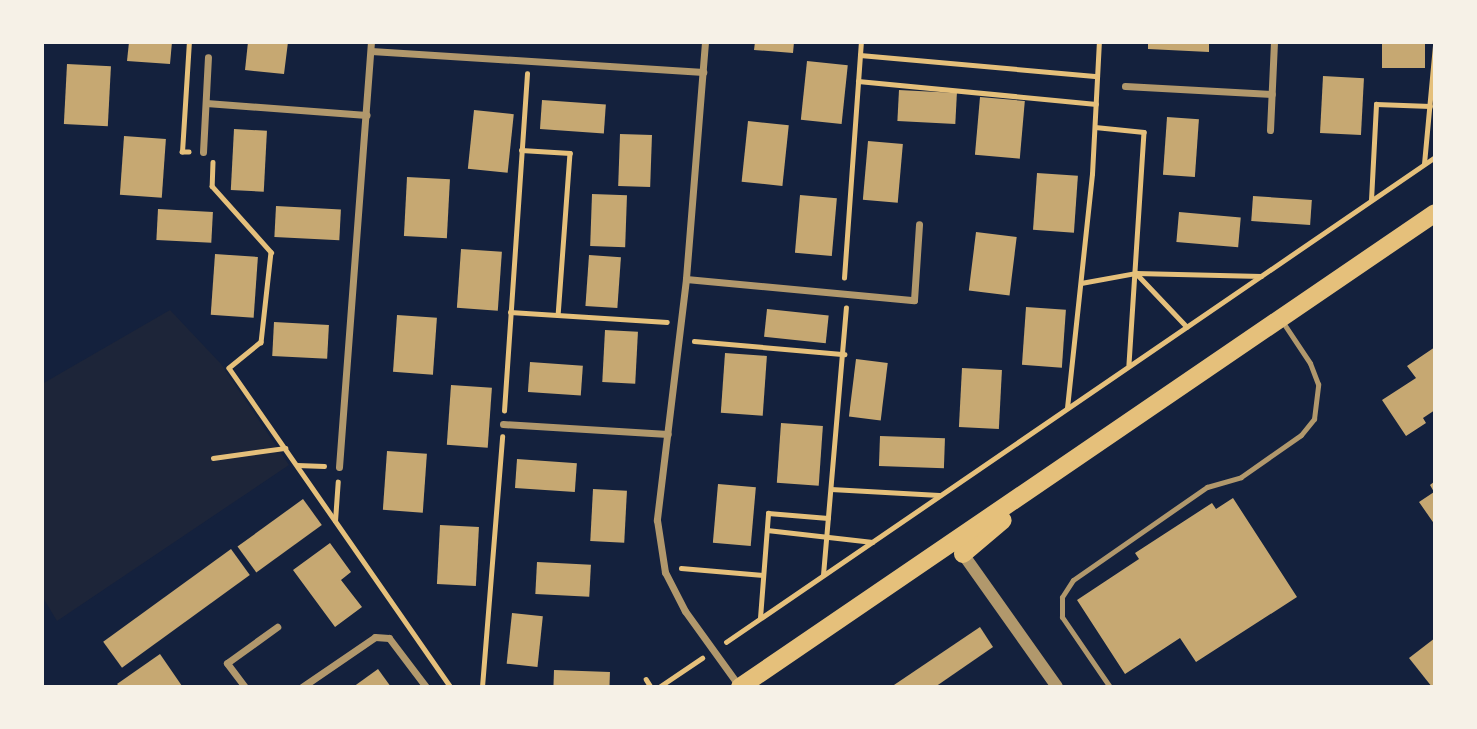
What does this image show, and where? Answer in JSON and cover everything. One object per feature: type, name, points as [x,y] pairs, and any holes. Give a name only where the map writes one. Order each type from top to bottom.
[{"type":"main road","points":[[740,687],[958,548],[1065,468],[1435,213]]},
{"type":"street","points":[[339,467],[368,115],[371,42]]},
{"type":"street","points":[[705,42],[686,279],[657,520],[664,566],[685,611],[740,687]]},
{"type":"street","points":[[1270,130],[1274,42]]},
{"type":"street","points":[[371,51],[703,72]]},
{"type":"street","points":[[203,152],[208,57]]},
{"type":"street","points":[[1125,86],[1272,94]]},
{"type":"street","points":[[206,103],[368,115]]},
{"type":"street","points":[[686,279],[842,296],[914,300],[919,224]]},
{"type":"street","points":[[503,424],[667,434]]},
{"type":"street","points":[[958,548],[1057,687]]},
{"type":"street","points":[[246,687],[227,663],[277,627]]},
{"type":"street","points":[[302,687],[375,636],[389,638],[426,687]]},
{"type":"lane","points":[[1106,686],[1062,617],[1062,597],[1073,580],[1207,487],[1241,477],[1301,435],[1314,419],[1318,384],[1310,363],[1280,319]]},
{"type":"path","points":[[190,42],[181,152],[213,152],[212,186],[271,253],[261,342],[229,368],[451,687]]},
{"type":"path","points":[[823,575],[848,312],[842,296],[861,42]]},
{"type":"path","points":[[1067,408],[1095,127],[1099,42]]},
{"type":"path","points":[[1424,165],[1435,45]]},
{"type":"path","points":[[860,55],[1097,76]]},
{"type":"path","points":[[482,687],[521,150],[530,61]]},
{"type":"path","points":[[858,81],[1096,104]]},
{"type":"path","points":[[1371,200],[1376,104],[1430,106]]},
{"type":"path","points":[[1095,127],[1144,131],[1129,366]]},
{"type":"path","points":[[521,150],[570,153],[558,315]]},
{"type":"path","points":[[659,687],[1435,157]]},
{"type":"path","points":[[1136,273],[1187,327]]},
{"type":"path","points":[[1081,283],[1136,273],[1261,276]]},
{"type":"path","points":[[510,312],[681,323]]},
{"type":"path","points":[[679,340],[844,354]]},
{"type":"path","points":[[214,458],[285,448]]},
{"type":"path","points":[[831,489],[940,495]]},
{"type":"path","points":[[760,619],[768,513],[828,519]]},
{"type":"path","points":[[766,530],[827,534],[872,542]]},
{"type":"path","points":[[664,566],[763,575]]},
{"type":"path","points":[[646,679],[651,687]]},
{"type":"shaded area","points":[[170,310],[221,364],[289,465],[57,621],[42,596],[42,384]]},
{"type":"building","points":[[129,42],[172,42],[170,64],[127,61]]},
{"type":"building","points":[[248,42],[288,42],[284,74],[245,70]]},
{"type":"building","points":[[755,42],[794,42],[793,53],[754,50]]},
{"type":"building","points":[[1148,42],[1209,42],[1209,52],[1148,49]]},
{"type":"building","points":[[1382,42],[1425,42],[1425,68],[1382,68]]},
{"type":"building","points":[[807,61],[848,65],[842,124],[801,120]]},
{"type":"building","points":[[67,64],[111,66],[108,126],[64,124]]},
{"type":"building","points":[[1323,76],[1364,78],[1361,135],[1320,133]]},
{"type":"building","points":[[899,90],[957,93],[955,124],[897,121]]},
{"type":"building","points":[[980,97],[1025,101],[1020,159],[975,155]]},
{"type":"building","points":[[542,100],[606,104],[604,133],[540,129]]},
{"type":"building","points":[[474,110],[514,114],[508,173],[468,169]]},
{"type":"building","points":[[1167,117],[1199,119],[1195,177],[1163,175]]},
{"type":"building","points":[[748,121],[789,125],[782,186],[742,182]]},
{"type":"building","points":[[234,129],[267,131],[264,192],[231,190]]},
{"type":"building","points":[[620,134],[652,135],[650,187],[618,186]]},
{"type":"building","points":[[124,136],[166,139],[162,198],[120,195]]},
{"type":"building","points":[[868,141],[903,144],[898,203],[863,200]]},
{"type":"building","points":[[1037,173],[1078,176],[1074,233],[1033,230]]},
{"type":"building","points":[[407,177],[450,179],[447,238],[404,236]]},
{"type":"building","points":[[592,194],[627,195],[625,247],[590,246]]},
{"type":"building","points":[[800,195],[837,198],[832,256],[795,253]]},
{"type":"building","points":[[1253,196],[1312,200],[1310,225],[1251,221]]},
{"type":"building","points":[[276,206],[341,209],[339,240],[274,237]]},
{"type":"building","points":[[158,209],[213,212],[211,243],[156,240]]},
{"type":"building","points":[[1179,212],[1241,217],[1238,247],[1176,242]]},
{"type":"building","points":[[976,232],[1017,237],[1010,296],[969,291]]},
{"type":"building","points":[[461,249],[502,252],[498,311],[457,308]]},
{"type":"building","points":[[215,254],[258,257],[254,318],[211,315]]},
{"type":"building","points":[[589,255],[621,257],[617,308],[585,306]]},
{"type":"building","points":[[1026,307],[1066,310],[1062,368],[1022,365]]},
{"type":"building","points":[[767,309],[829,315],[826,343],[764,337]]},
{"type":"building","points":[[397,315],[437,318],[433,375],[393,372]]},
{"type":"building","points":[[274,322],[329,325],[327,359],[272,356]]},
{"type":"building","points":[[605,330],[638,332],[635,384],[602,382]]},
{"type":"building","points":[[1435,347],[1435,410],[1423,418],[1426,423],[1406,436],[1382,400],[1416,378],[1407,366]]},
{"type":"building","points":[[725,353],[767,356],[763,416],[721,413]]},
{"type":"building","points":[[856,359],[888,363],[881,420],[849,417]]},
{"type":"building","points":[[530,362],[583,366],[581,396],[528,392]]},
{"type":"building","points":[[962,368],[1002,370],[999,429],[959,427]]},
{"type":"building","points":[[451,385],[492,388],[488,448],[447,445]]},
{"type":"building","points":[[781,423],[823,426],[819,486],[777,483]]},
{"type":"building","points":[[880,436],[945,438],[944,468],[879,466]]},
{"type":"building","points":[[387,451],[427,454],[423,513],[383,510]]},
{"type":"building","points":[[517,459],[577,463],[575,492],[515,488]]},
{"type":"building","points":[[1435,481],[1435,525],[1419,502],[1434,492],[1430,485]]},
{"type":"building","points":[[718,484],[756,487],[751,546],[713,543]]},
{"type":"building","points":[[593,489],[627,491],[624,543],[590,541]]},
{"type":"building","points":[[1233,498],[1297,597],[1196,662],[1180,638],[1125,674],[1077,600],[1139,559],[1135,553],[1212,503],[1216,509]]},
{"type":"building","points":[[303,499],[322,525],[256,572],[237,547]]},
{"type":"building","points":[[440,525],[479,527],[476,586],[437,584]]},
{"type":"building","points":[[330,543],[351,572],[341,580],[362,607],[335,627],[293,570]]},
{"type":"building","points":[[231,549],[250,575],[122,668],[103,642]]},
{"type":"building","points":[[537,562],[591,565],[589,597],[535,594]]},
{"type":"building","points":[[512,613],[543,616],[537,667],[507,664]]},
{"type":"building","points":[[980,627],[993,647],[935,687],[891,687]]},
{"type":"building","points":[[1435,638],[1435,687],[1432,687],[1409,658]]},
{"type":"building","points":[[160,654],[182,686],[120,687],[117,684]]},
{"type":"building","points":[[378,669],[391,687],[353,687]]},
{"type":"building","points":[[554,670],[610,672],[609,687],[553,687]]}]
